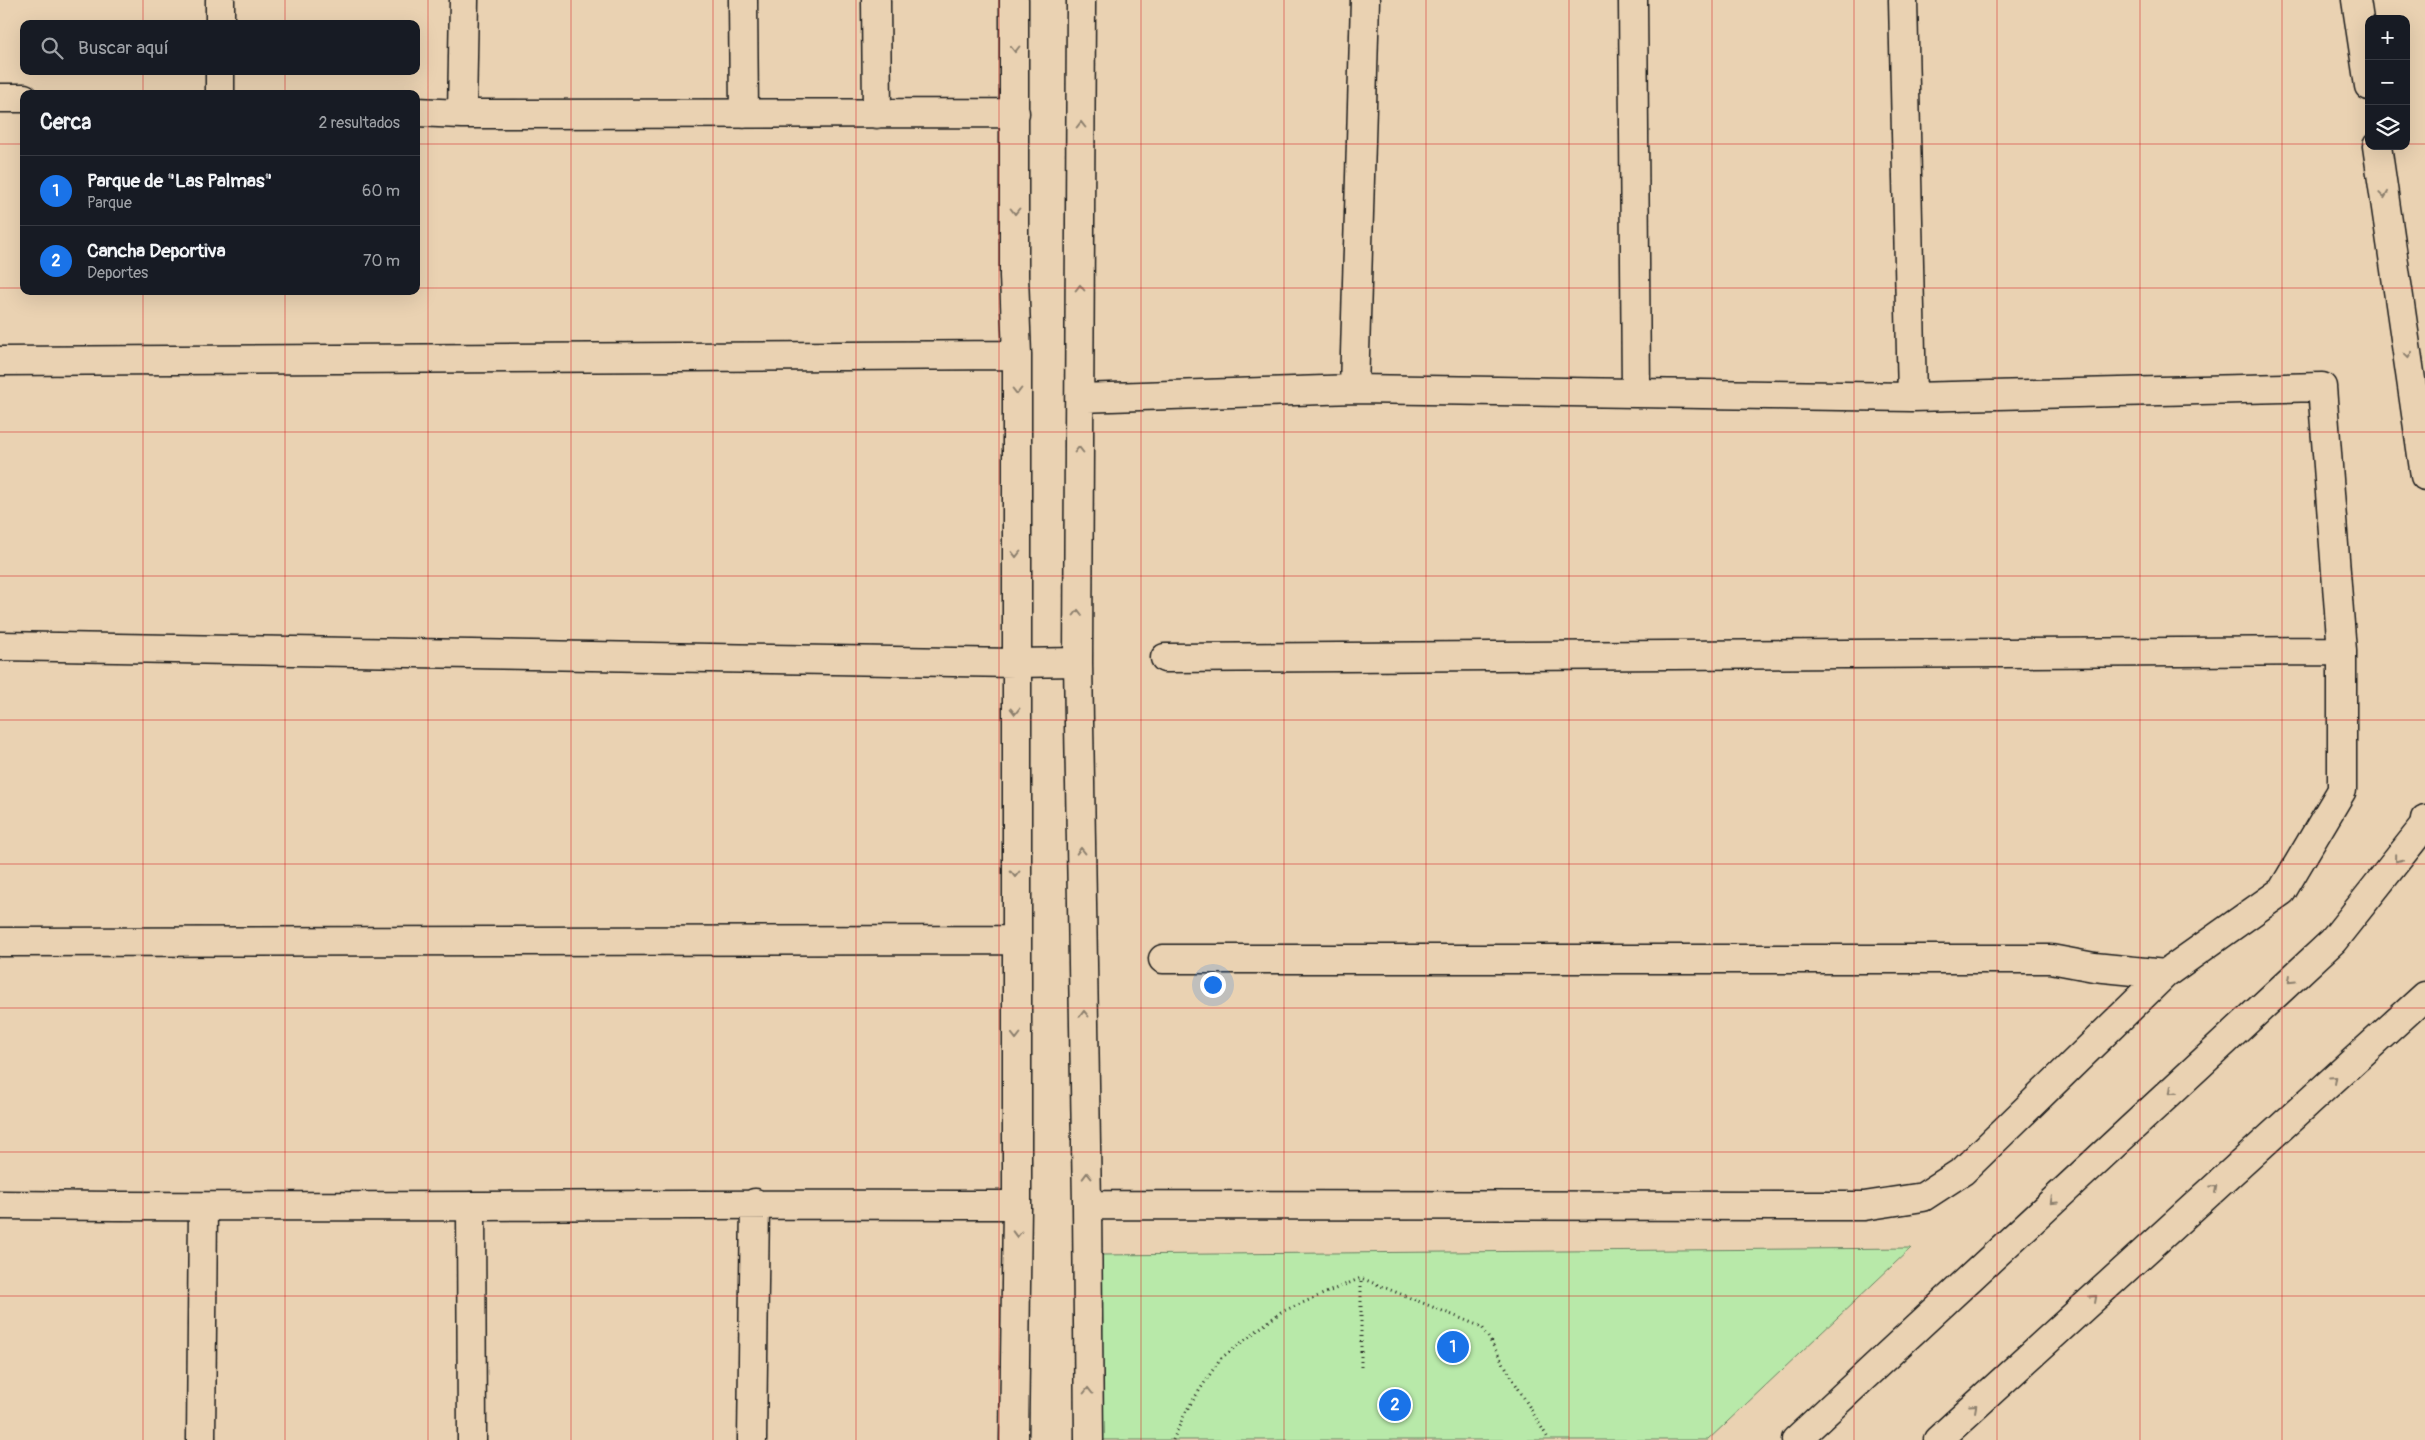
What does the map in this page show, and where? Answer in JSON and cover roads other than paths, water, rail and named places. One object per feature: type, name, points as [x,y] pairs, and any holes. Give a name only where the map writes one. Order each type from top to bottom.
[{"type":"street","points":[[220,0],[220,20]]},
{"type":"street","points":[[462,114],[464,0]]},
{"type":"street","points":[[744,0],[744,114]]},
{"type":"street","points":[[876,0],[877,114]]},
{"type":"street","points":[[1014,0],[1014,276],[1017,355],[1015,663],[1017,1205],[1014,1440]]},
{"type":"street","points":[[1081,0],[1078,662],[1087,1205],[1088,1440]]},
{"type":"street","points":[[1354,389],[1364,0]]},
{"type":"street","points":[[1633,0],[1636,392]]},
{"type":"street","points":[[1903,0],[1912,397]]},
{"type":"street","points":[[2356,0],[2365,60]]},
{"type":"street","points":[[220,75],[220,90]]},
{"type":"street","points":[[0,98],[20,98]]},
{"type":"street","points":[[420,112],[462,114],[1015,113]]},
{"type":"street","points":[[2379,150],[2425,476]]},
{"type":"street","points":[[0,360],[1017,355]]},
{"type":"street","points":[[1080,398],[1354,389],[1912,397],[2322,387],[2342,651],[2342,790],[2282,891],[2165,974],[1963,1172],[1922,1197],[1864,1206],[1087,1205]]},
{"type":"street","points":[[0,646],[1015,663],[1078,662]]},
{"type":"street","points":[[1165,658],[2342,651]]},
{"type":"street","points":[[1796,1440],[2333,940],[2424,826],[2425,819]]},
{"type":"street","points":[[0,942],[1016,940]]},
{"type":"street","points":[[1163,959],[2051,959],[2165,974]]},
{"type":"street","points":[[1938,1440],[2425,996]]},
{"type":"street","points":[[0,1205],[203,1208],[754,1203],[1017,1205]]},
{"type":"street","points":[[752,1440],[754,1203]]},
{"type":"street","points":[[471,1206],[472,1440]]},
{"type":"street","points":[[201,1440],[203,1208]]},
{"type":"place","name":"Parque de \"Las Palmas\"","points":[[1453,1347]]},
{"type":"place","name":"Cancha Deportiva","points":[[1395,1405]]}]
